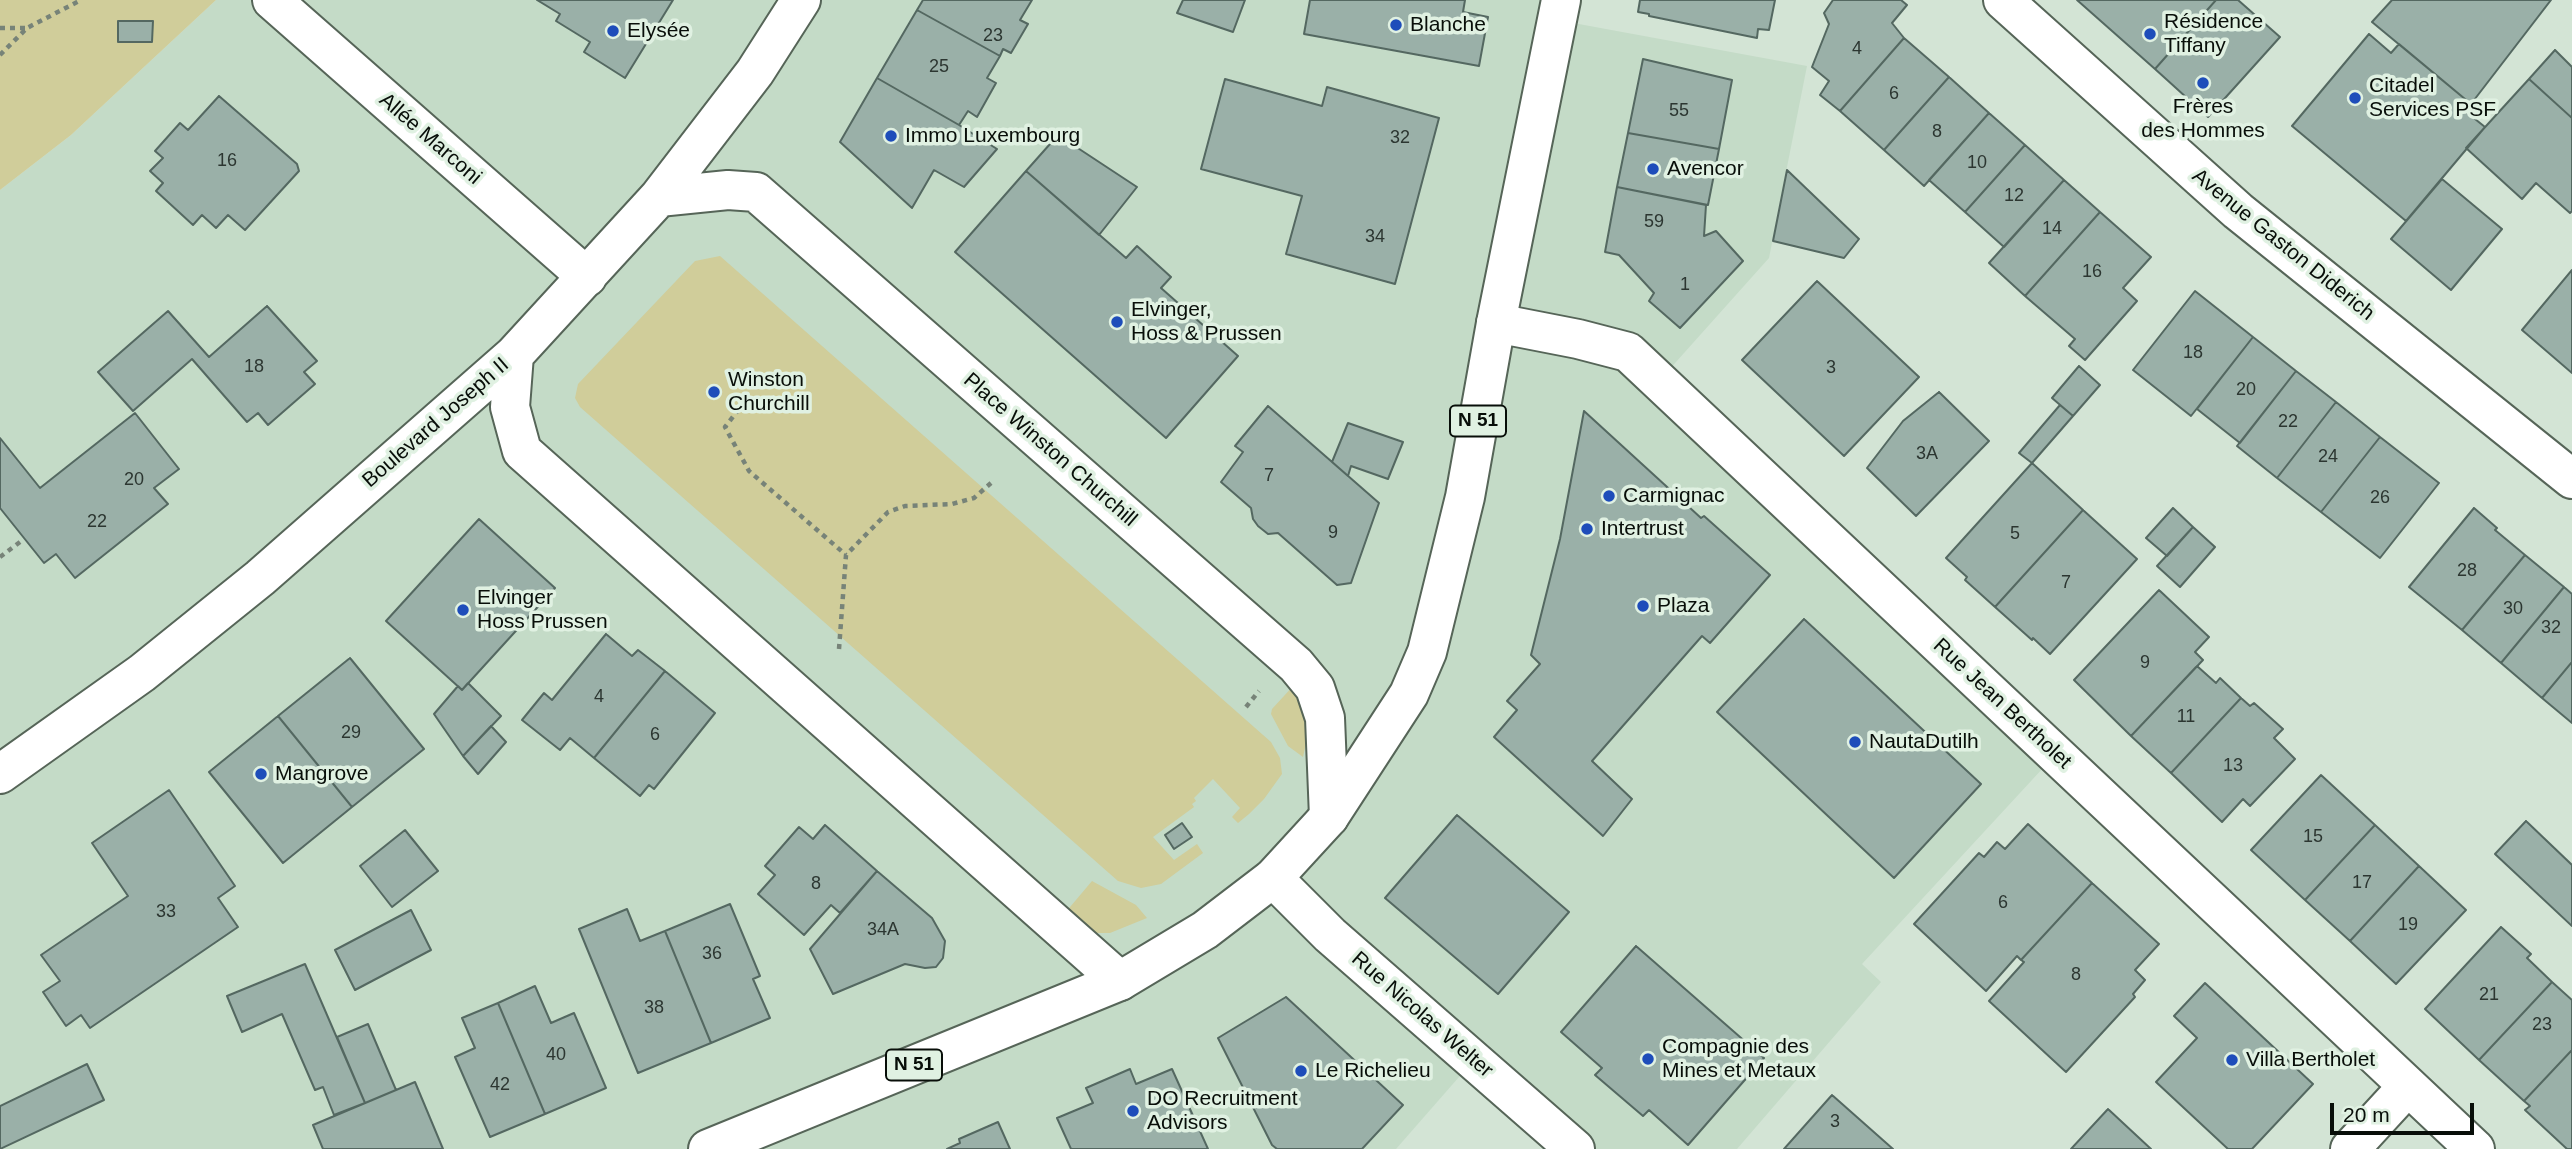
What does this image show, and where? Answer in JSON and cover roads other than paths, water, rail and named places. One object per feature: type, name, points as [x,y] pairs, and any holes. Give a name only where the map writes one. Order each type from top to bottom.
[{"type":"main road","name":"Allée Marconi","points":[[272,0],[587,278]]},
{"type":"main road","name":"Boulevard Joseph II","points":[[0,775],[142,673],[260,578],[514,355],[659,197],[755,72],[801,0]]},
{"type":"main road","name":"N 51","points":[[708,1149],[1120,981],[1205,930],[1273,877],[1329,817],[1409,694],[1427,652],[1465,497],[1496,323],[1561,0]]},
{"type":"main road","name":"Avenue Gaston Diderich","points":[[2003,0],[2238,211],[2572,479]]},
{"type":"main road","name":"Place Winston Churchill","points":[[659,197],[728,190],[756,192],[1296,665],[1315,688],[1325,718],[1329,817]]},
{"type":"main road","name":"Rue Jean Bertholet","points":[[1496,323],[1628,352],[2475,1149]]},
{"type":"main road","points":[[514,355],[510,407],[522,451],[1120,981]]},
{"type":"main road","name":"Rue Nicolas Welter","points":[[1273,877],[1330,934],[1575,1149]]},
{"type":"main road","points":[[2350,1149],[2408,1086]]},
{"type":"place","name":"Blanche","points":[[1396,25]]},
{"type":"place","name":"Elysée","points":[[613,31]]},
{"type":"place","name":"Résidence Tiffany","points":[[2150,34]]},
{"type":"place","name":"Frères des Hommes","points":[[2203,83]]},
{"type":"place","name":"Citadel Services PSF","points":[[2355,98]]},
{"type":"place","name":"Immo Luxembourg","points":[[891,136]]},
{"type":"place","name":"Avencor","points":[[1653,169]]},
{"type":"place","name":"Elvinger, Hoss & Prussen","points":[[1117,322]]},
{"type":"place","name":"Winston Churchill","points":[[714,392]]},
{"type":"place","name":"Carmignac","points":[[1609,496]]},
{"type":"place","name":"Intertrust","points":[[1587,529]]},
{"type":"place","name":"Plaza","points":[[1643,606]]},
{"type":"place","name":"Elvinger Hoss Prussen","points":[[463,610]]},
{"type":"place","name":"NautaDutilh","points":[[1855,742]]},
{"type":"place","name":"Mangrove","points":[[261,774]]},
{"type":"place","name":"Compagnie des Mines et Metaux","points":[[1648,1059]]},
{"type":"place","name":"Villa Bertholet","points":[[2232,1060]]},
{"type":"place","name":"Le Richelieu","points":[[1301,1071]]},
{"type":"place","name":"DO Recruitment Advisors","points":[[1133,1111]]}]
